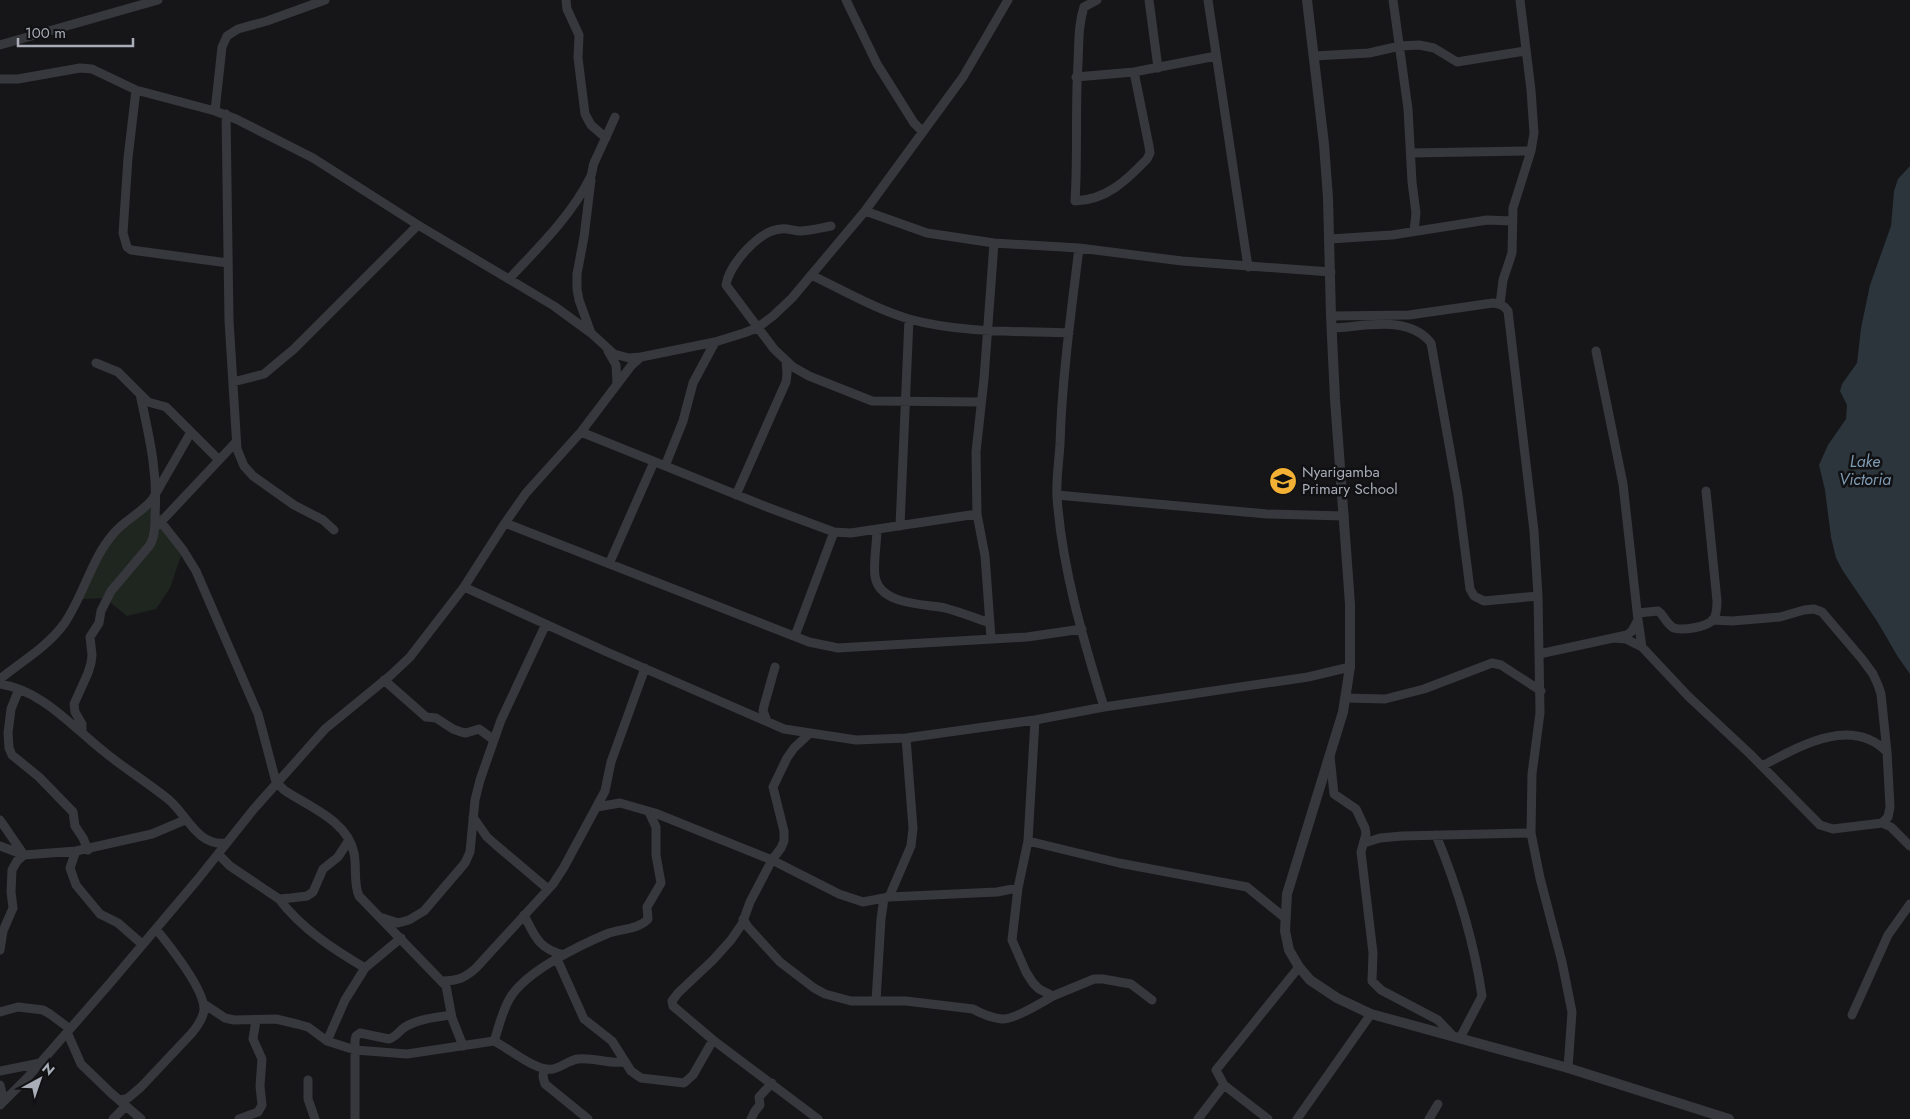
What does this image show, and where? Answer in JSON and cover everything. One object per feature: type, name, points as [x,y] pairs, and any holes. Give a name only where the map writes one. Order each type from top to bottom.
[{"type":"street","points":[[0,45],[158,0]]},
{"type":"street","points":[[215,111],[222,47],[227,36],[238,29],[267,21],[325,0]]},
{"type":"street","points":[[566,0],[567,9],[579,35],[578,58],[586,114],[591,125],[606,138]]},
{"type":"street","points":[[846,0],[877,64],[914,123],[923,132]]},
{"type":"street","points":[[0,79],[18,79],[80,68],[92,70],[136,90],[226,114],[313,158],[418,225],[554,306],[591,334],[608,350],[621,357],[641,357],[715,342],[757,328],[782,308],[865,211],[923,132],[963,77],[1008,0]]},
{"type":"street","points":[[1097,0],[1086,4],[1082,11],[1079,30],[1076,77],[1077,158],[1075,201],[1099,198],[1118,186],[1140,167],[1150,153],[1134,72]]},
{"type":"street","points":[[1149,0],[1158,68]]},
{"type":"street","points":[[1208,0],[1248,267]]},
{"type":"street","points":[[1307,0],[1324,144],[1330,239],[1335,399],[1350,604],[1350,667],[1343,712],[1286,894],[1285,931],[1289,950],[1299,967],[1310,980],[1337,998],[1371,1014],[1568,1068],[1730,1119]]},
{"type":"street","points":[[1393,0],[1400,46],[1411,153],[1416,213],[1414,231]]},
{"type":"street","points":[[1500,304],[1503,280],[1512,253],[1512,221],[1515,196],[1531,151],[1534,133],[1534,116],[1520,0]]},
{"type":"street","points":[[1314,56],[1369,52],[1400,46],[1428,46],[1457,62],[1525,51]]},
{"type":"street","points":[[1076,77],[1134,72],[1216,56]]},
{"type":"street","points":[[136,90],[128,158],[123,233],[127,247],[131,250],[228,263]]},
{"type":"street","points":[[226,114],[228,263],[236,442],[240,459],[250,472],[294,505],[323,520],[334,530]]},
{"type":"street","points":[[591,334],[579,300],[577,274],[584,237],[593,165],[615,118]]},
{"type":"street","points":[[1411,153],[1531,151]]},
{"type":"street","points":[[509,280],[572,206],[592,175]]},
{"type":"street","points":[[865,211],[927,233],[994,243],[1079,248],[1182,261],[1331,272]]},
{"type":"street","points":[[1330,239],[1392,235],[1487,220],[1512,221]]},
{"type":"street","points":[[233,382],[264,374],[294,349],[418,225]]},
{"type":"street","points":[[831,226],[805,231],[781,228],[765,234],[741,257],[728,276],[726,285],[774,349],[802,373],[872,401],[981,402]]},
{"type":"street","points":[[991,638],[985,556],[977,514],[976,452],[988,331],[994,243]]},
{"type":"street","points":[[1079,248],[1068,333],[1057,495],[1062,538],[1082,630],[1104,707]]},
{"type":"street","points":[[811,275],[882,310],[930,324],[988,331],[1068,333]]},
{"type":"street","points":[[1331,316],[1409,315],[1477,305],[1500,304],[1508,311],[1534,531],[1538,596],[1541,691],[1532,774],[1531,833],[1572,1012],[1568,1068]]},
{"type":"street","points":[[900,526],[909,319]]},
{"type":"street","points":[[1332,328],[1354,327],[1374,323],[1387,324],[1418,332],[1431,343],[1458,495],[1470,589],[1474,596],[1484,601],[1538,596]]},
{"type":"street","points":[[666,466],[683,421],[693,383],[715,342]]},
{"type":"street","points":[[608,350],[616,365],[617,383]]},
{"type":"street","points":[[1596,351],[1623,484],[1642,647]]},
{"type":"street","points":[[2,1103],[40,1063],[156,929],[276,782],[325,728],[410,657],[464,587],[505,522],[526,493],[581,432],[630,366],[641,357]]},
{"type":"street","points":[[736,495],[786,378],[786,361]]},
{"type":"street","points":[[96,363],[118,372],[148,402],[166,407],[218,459]]},
{"type":"street","points":[[786,378],[802,373]]},
{"type":"street","points":[[140,394],[154,453],[158,525],[183,550],[196,571],[258,714],[276,782],[284,790],[336,823],[342,829],[349,840],[355,861],[357,892],[364,902],[443,981],[448,992],[451,1015],[463,1046]]},
{"type":"street","points":[[0,679],[57,633],[65,622],[104,548],[114,533],[144,510],[157,494],[191,432]]},
{"type":"street","points":[[581,432],[736,495],[834,532],[851,533],[977,514]]},
{"type":"street","points":[[82,732],[82,724],[75,712],[74,704],[90,668],[92,655],[90,637],[99,622],[107,598],[150,545],[158,525],[236,442]]},
{"type":"street","points":[[609,564],[654,462]]},
{"type":"street","points":[[1706,490],[1717,601],[1715,615],[1712,620]]},
{"type":"street","points":[[1057,495],[1267,514],[1344,516]]},
{"type":"street","points":[[505,522],[809,642],[838,648],[1026,637],[1082,630]]},
{"type":"street","points":[[877,529],[875,577],[883,590],[907,603],[947,609],[990,624]]},
{"type":"street","points":[[795,636],[834,532]]},
{"type":"street","points":[[464,587],[784,729],[856,740],[906,738],[1036,720],[1104,707],[1308,677],[1350,667]]},
{"type":"street","points":[[1638,617],[1658,611],[1675,628],[1692,627],[1712,620],[1773,618],[1814,609],[1822,612],[1867,666],[1881,694],[1890,807],[1888,817],[1882,823]]},
{"type":"street","points":[[1539,654],[1627,635],[1632,631],[1638,617]]},
{"type":"street","points":[[377,914],[392,922],[403,922],[416,917],[430,905],[465,863],[470,852],[473,817],[480,780],[502,720],[546,624]]},
{"type":"street","points":[[1614,638],[1626,639],[1642,647],[1688,696],[1762,766],[1814,820],[1827,828],[1847,828],[1882,823],[1891,827],[1910,846]]},
{"type":"street","points":[[1345,698],[1385,699],[1424,689],[1492,663],[1500,665],[1541,691]]},
{"type":"street","points":[[767,721],[763,711],[775,667]]},
{"type":"street","points":[[443,981],[457,981],[466,977],[548,889],[564,867],[605,790],[611,762],[646,668]]},
{"type":"street","points":[[384,680],[426,717],[436,718],[461,732],[466,733],[479,729],[494,740]]},
{"type":"street","points":[[0,684],[19,689],[47,704],[106,754],[170,800],[190,826],[208,840],[226,843]]},
{"type":"street","points":[[19,689],[12,709],[8,733],[9,748],[12,755],[39,777],[73,812],[75,826],[88,850]]},
{"type":"street","points":[[1036,720],[1028,841],[1018,888],[1012,940],[1033,983],[1039,989],[1053,996]]},
{"type":"street","points":[[809,734],[786,758],[773,787],[784,831],[784,841],[772,860],[743,918],[742,924],[732,940],[672,1001],[673,1006],[713,1040],[818,1119]]},
{"type":"street","points":[[1762,766],[1800,746],[1832,736],[1852,735],[1870,740],[1876,742],[1887,752]]},
{"type":"street","points":[[876,1001],[881,919],[886,898],[911,846],[913,828],[906,738]]},
{"type":"street","points":[[1330,755],[1334,794],[1356,809],[1365,828],[1361,852],[1373,953],[1372,981],[1381,990],[1438,1020],[1457,1038]]},
{"type":"street","points":[[597,806],[620,802],[650,812],[772,860],[857,901],[868,903],[886,898],[997,892],[1018,888]]},
{"type":"street","points":[[494,1041],[510,998],[525,981],[560,957],[609,934],[641,924],[648,919],[647,907],[661,883],[656,855],[656,827],[650,812]]},
{"type":"street","points":[[473,817],[487,837],[548,889]]},
{"type":"street","points":[[0,820],[24,855]]},
{"type":"street","points":[[0,846],[24,855],[88,850],[152,834],[185,820]]},
{"type":"street","points":[[1364,843],[1388,837],[1531,833]]},
{"type":"street","points":[[1436,835],[1450,870],[1462,910],[1482,996],[1457,1038]]},
{"type":"street","points":[[279,898],[303,897],[314,892],[323,868],[338,857],[349,840]]},
{"type":"street","points":[[1028,841],[1119,863],[1247,886],[1286,918]]},
{"type":"street","points":[[76,851],[70,868],[76,885],[100,914],[118,923],[142,944]]},
{"type":"street","points":[[218,854],[230,866],[279,898],[296,919],[325,943],[365,968]]},
{"type":"street","points":[[0,950],[3,931],[14,908],[11,892],[12,870],[17,861],[24,855]]},
{"type":"street","points":[[1852,1015],[1888,935],[1910,904]]},
{"type":"street","points":[[524,915],[537,939],[545,948],[560,957],[584,1019],[612,1042],[631,1071],[641,1078],[684,1083],[693,1075],[713,1040]]},
{"type":"street","points":[[743,918],[748,928],[780,962],[814,988],[825,994],[851,1001],[906,1001],[973,1009],[982,1015],[1005,1019],[1028,1011],[1053,996],[1094,979],[1131,984],[1152,1000]]},
{"type":"street","points":[[113,1119],[123,1103],[141,1088],[191,1034],[202,1017],[204,1004],[199,992],[156,929]]},
{"type":"street","points":[[328,1041],[345,1000],[365,968],[401,938]]},
{"type":"street","points":[[1268,1119],[1224,1085],[1216,1072],[1218,1066],[1299,967]]},
{"type":"street","points":[[204,1004],[226,1018],[245,1021],[285,1020],[308,1027],[328,1041],[355,1050],[407,1054],[494,1041],[527,1062],[544,1069],[554,1069],[578,1059],[610,1063],[624,1062]]},
{"type":"street","points":[[0,1012],[18,1007],[43,1010],[50,1014],[68,1031],[81,1064],[141,1119]]},
{"type":"street","points":[[1297,1119],[1371,1014]]},
{"type":"street","points":[[355,1119],[356,1036],[360,1033],[389,1039],[411,1024],[451,1015]]},
{"type":"street","points":[[239,1119],[258,1112],[262,1105],[260,1086],[262,1059],[253,1039],[256,1020]]},
{"type":"street","points":[[0,1071],[40,1063]]},
{"type":"street","points":[[544,1069],[543,1078],[545,1084],[588,1119]]},
{"type":"street","points":[[308,1080],[308,1099],[315,1119]]},
{"type":"street","points":[[751,1119],[760,1104],[759,1097],[772,1083]]},
{"type":"street","points":[[0,1085],[2,1103]]},
{"type":"street","points":[[1198,1119],[1224,1085]]},
{"type":"street","points":[[1429,1119],[1438,1104]]},
{"type":"shaded area","points":[[142,506],[164,516],[167,529],[183,550],[170,588],[156,609],[127,616],[105,598],[82,598],[92,559],[118,522]]},
{"type":"water","name":"Lake Victoria","points":[[1910,166],[1910,674],[1836,558],[1819,465],[1828,445],[1846,419],[1847,405],[1840,391],[1842,384],[1857,363],[1861,328],[1870,285],[1891,226],[1894,191],[1898,179]]},
{"type":"place","name":"Nyarigamba Primary School","points":[[1283,481]]}]
